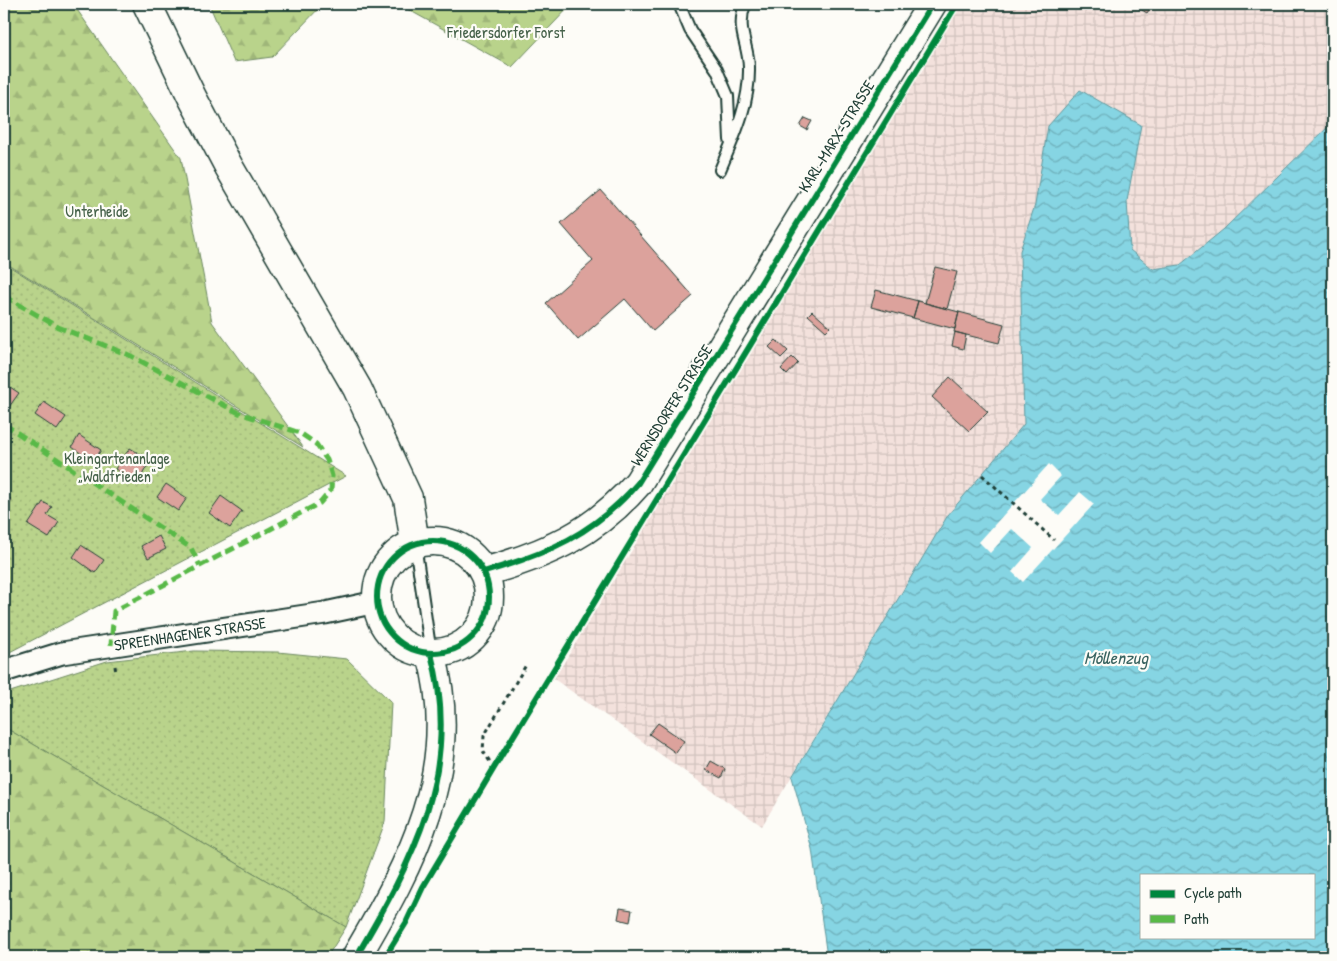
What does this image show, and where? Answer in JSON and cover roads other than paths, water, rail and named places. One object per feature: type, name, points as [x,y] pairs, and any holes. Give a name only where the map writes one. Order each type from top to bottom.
[{"type":"main road","points":[[147,4],[192,97],[229,167],[357,388],[408,498],[415,544]]},
{"type":"main road","name":"KARL-MARX-STRASSE","points":[[762,282],[932,4]]},
{"type":"main road","name":"WERNSDORFER STRASSE","points":[[484,572],[549,551],[589,529],[626,498],[644,476],[762,282]]},
{"type":"main road","points":[[431,541],[447,543],[462,549],[475,559],[484,572],[489,588],[490,604],[485,620],[477,633],[464,645],[448,652],[430,654],[414,651],[394,638],[380,618],[376,602],[380,577],[385,566],[404,548],[431,541]]},
{"type":"main road","points":[[356,957],[388,903],[416,846],[428,807],[438,756],[441,712],[439,686],[430,654]]},
{"type":"street","name":"SPREENHAGENER STRASSE","points":[[4,671],[62,654],[325,613],[376,602]]},
{"type":"lane","points":[[679,4],[690,30],[717,70],[728,96],[730,145]]},
{"type":"lane","points":[[720,170],[748,97],[749,66],[740,20],[745,4]]},
{"type":"lane","points":[[415,544],[430,654]]},
{"type":"water","name":"Möllenzug","points":[[1080,90],[1141,125],[1127,201],[1130,250],[1153,269],[1180,265],[1224,229],[1333,122],[1333,957],[827,957],[812,849],[792,777],[948,515],[1024,424],[1020,251],[1035,205],[1048,126]]},
{"type":"park label","name":"Friedersdorfer Forst","points":[[506,32]]},
{"type":"park label","name":"Unterheide","points":[[97,211]]},
{"type":"park label","name":"Kleingartenanlage „Waldfrieden“","points":[[117,467]]}]
